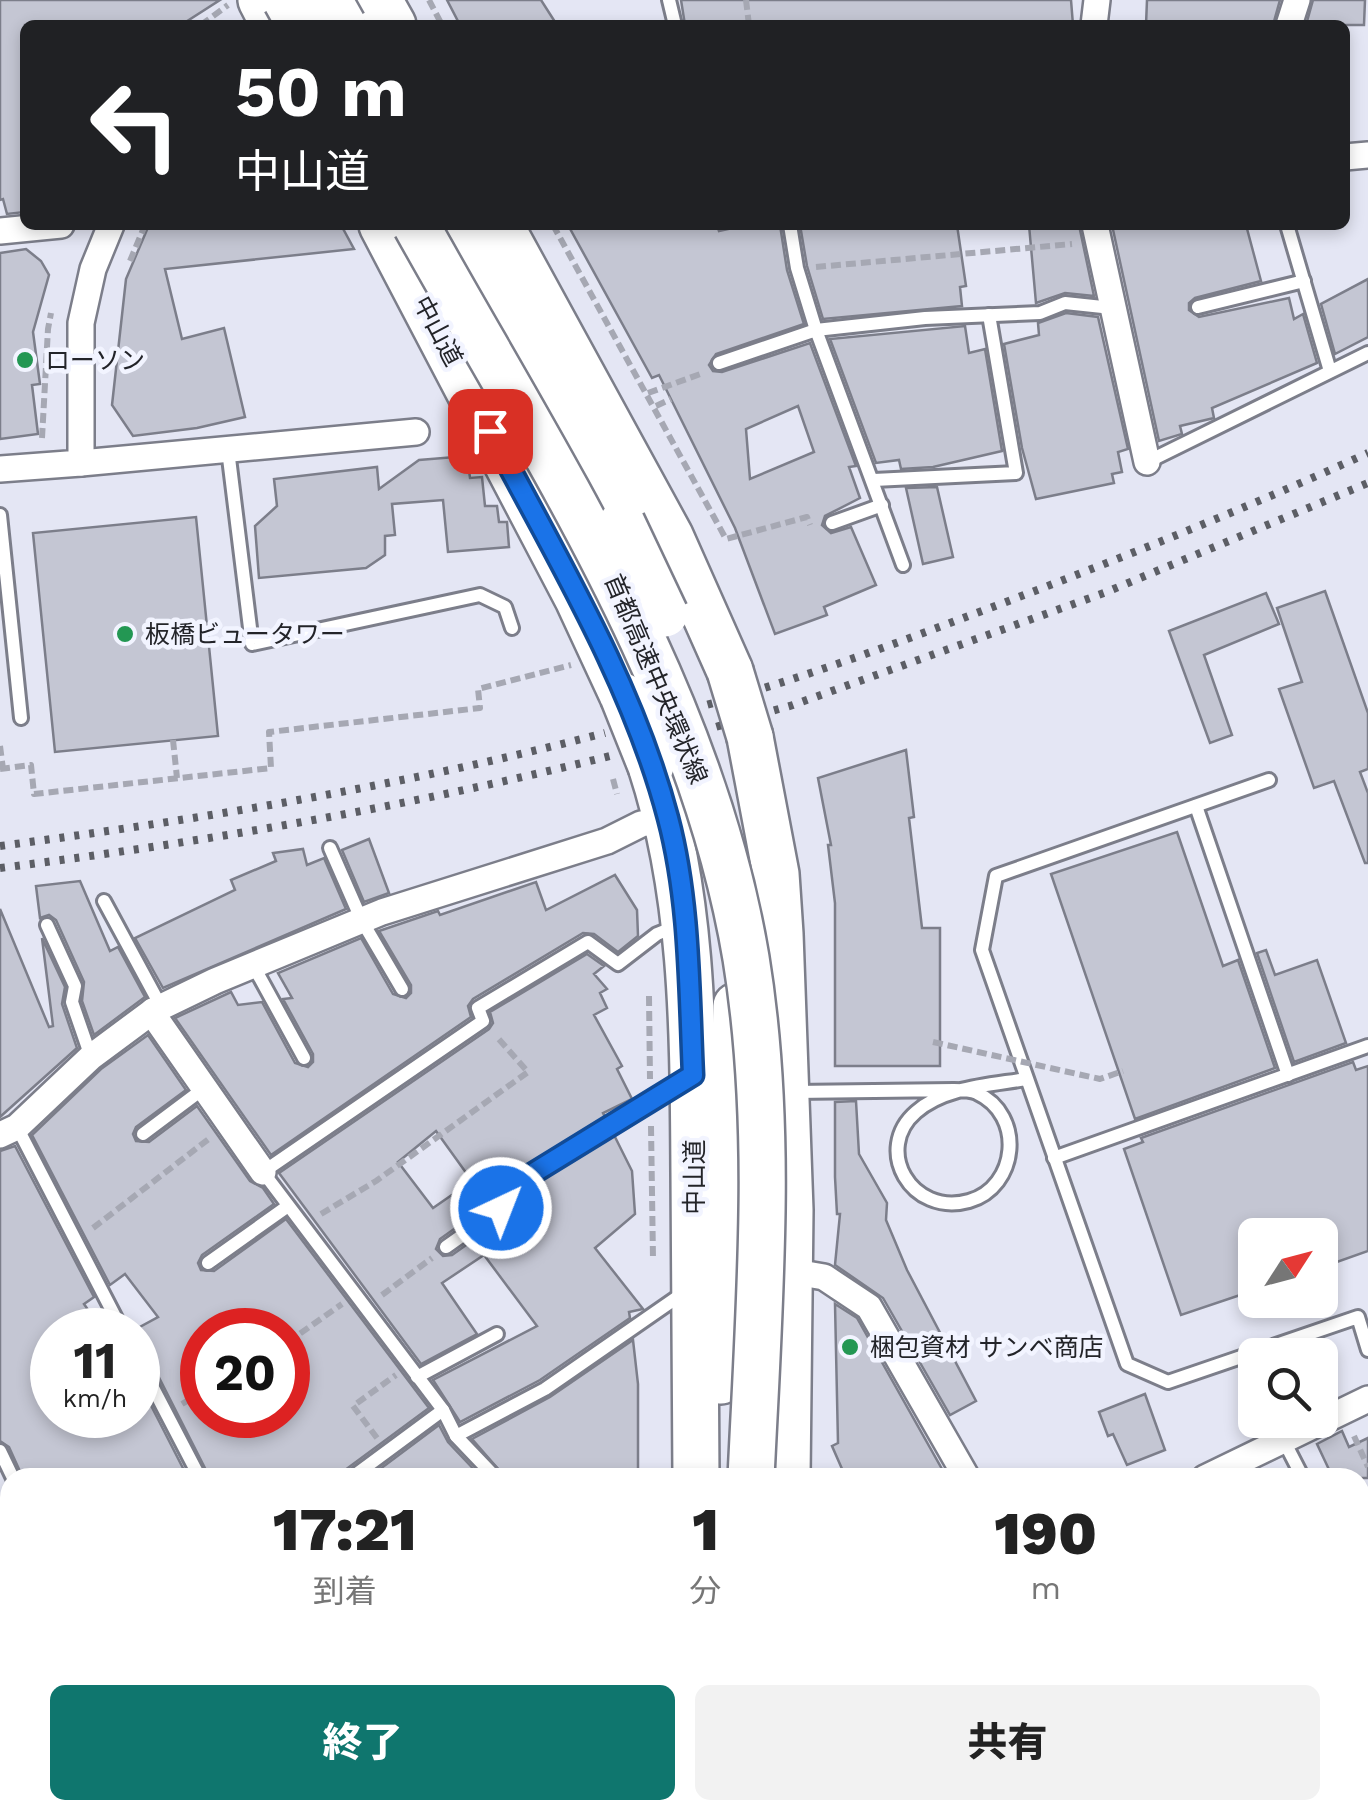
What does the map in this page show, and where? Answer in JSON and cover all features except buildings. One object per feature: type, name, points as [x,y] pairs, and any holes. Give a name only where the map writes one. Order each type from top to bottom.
[{"type":"highway","points":[[246,1],[268,20]]},
{"type":"highway","name":"中山道","points":[[385,230],[578,599],[623,696],[668,819],[686,922],[693,1075],[696,1468]]},
{"type":"highway","name":"首都高速中央環状線","points":[[416,230],[607,581],[670,730],[710,853],[734,956],[744,1076],[735,1468]]},
{"type":"highway","name":"首都高速中央環状線","points":[[416,230],[616,582],[682,728],[722,849],[746,959],[760,1094],[763,1172],[751,1468]]},
{"type":"highway","points":[[460,230],[622,523],[664,613],[693,690],[715,772],[736,939],[734,1177],[729,1292],[709,1468]]},
{"type":"highway","points":[[488,230],[578,369]]},
{"type":"highway","points":[[503,230],[670,536],[730,671],[750,737],[776,874],[790,1210],[787,1468]]},
{"type":"street","points":[[307,20],[327,0]]},
{"type":"street","points":[[81,463],[81,323],[93,270],[109,230]]},
{"type":"street","points":[[1097,233],[1147,462]]},
{"type":"street","points":[[0,469],[416,432]]},
{"type":"street","points":[[8,1131],[91,1057],[153,1010],[362,920],[607,841],[641,824],[668,819]]},
{"type":"street","points":[[153,1010],[263,1172]]},
{"type":"street","points":[[789,1270],[824,1277],[869,1306],[961,1468]]},
{"type":"street","points":[[1226,1468],[1368,1400]]},
{"type":"lane","points":[[791,230],[816,330],[903,566]]},
{"type":"lane","points":[[1289,230],[1330,372]]},
{"type":"lane","points":[[1198,307],[1304,281]]},
{"type":"lane","points":[[718,366],[816,330],[1040,313],[1065,303],[1112,308]]},
{"type":"lane","points":[[874,480],[1016,473],[988,315]]},
{"type":"lane","points":[[1147,462],[1368,353]]},
{"type":"lane","points":[[228,450],[252,644],[480,595],[505,607],[512,628]]},
{"type":"lane","points":[[832,522],[882,505]]},
{"type":"lane","points":[[0,515],[21,718]]},
{"type":"lane","points":[[1269,780],[996,876],[982,950],[1127,1364],[1168,1382],[1358,1316],[1368,1350]]},
{"type":"lane","points":[[1196,806],[1288,1075]]},
{"type":"lane","points":[[330,848],[362,920],[402,990]]},
{"type":"lane","points":[[104,901],[158,1001],[153,1010]]},
{"type":"lane","points":[[486,1468],[456,1436],[443,1410],[263,1172],[483,1020],[478,1008],[588,942],[618,964],[656,934],[686,922]]},
{"type":"lane","points":[[47,924],[75,986],[72,1002],[91,1057]]},
{"type":"lane","points":[[253,965],[304,1058]]},
{"type":"lane","points":[[1054,1158],[1368,1046]]},
{"type":"lane","points":[[446,1247],[501,1208],[504,1191],[693,1075]]},
{"type":"lane","points":[[786,1092],[954,1090],[965,1091],[976,1092],[994,1106],[1007,1126],[1009,1157],[994,1186],[977,1198],[955,1204],[934,1203],[915,1192],[901,1168],[898,1146],[904,1125],[918,1110],[951,1094],[969,1090],[986,1086],[1026,1079]]},
{"type":"lane","points":[[143,1134],[204,1089]]},
{"type":"lane","points":[[8,1131],[76,1241],[111,1308]]},
{"type":"lane","points":[[208,1263],[288,1206]]},
{"type":"lane","points":[[456,1436],[545,1389],[694,1285]]},
{"type":"lane","points":[[413,1371],[497,1334]]},
{"type":"lane","points":[[160,1402],[195,1468]]},
{"type":"lane","points":[[364,1468],[443,1410]]},
{"type":"lane","points":[[1284,1440],[1297,1468]]},
{"type":"path","points":[[210,20],[246,1]]},
{"type":"path","points":[[123,277],[143,230]]},
{"type":"path","points":[[557,230],[726,538],[807,517],[812,530],[832,522]]},
{"type":"path","points":[[798,268],[1097,233]]},
{"type":"path","points":[[42,438],[52,311]]},
{"type":"path","points":[[648,392],[718,366]]},
{"type":"path","points":[[656,406],[671,399]]},
{"type":"path","points":[[0,746],[1,769],[32,766],[34,794],[271,768],[269,732],[480,708],[478,690],[577,664]]},
{"type":"path","points":[[173,740],[177,778]]},
{"type":"path","points":[[303,1226],[376,1181],[528,1072],[483,1020]]},
{"type":"path","points":[[933,1042],[1100,1079],[1122,1071]]},
{"type":"path","points":[[76,1241],[228,1125]]},
{"type":"path","points":[[366,1308],[446,1247]]},
{"type":"path","points":[[310,1326],[355,1294]]},
{"type":"path","points":[[386,1451],[353,1406],[413,1371]]},
{"type":"railway","points":[[664,716],[782,682],[936,628],[1172,537],[1368,453]]},
{"type":"railway","points":[[673,739],[793,705],[1104,593],[1368,483]]},
{"type":"railway","points":[[0,846],[304,799],[455,769],[605,733]]},
{"type":"railway","points":[[0,868],[308,821],[462,791],[614,755]]},
{"type":"place","name":"ローソン","points":[[25,360]]},
{"type":"place","name":"板橋ビュータワー","points":[[125,634]]},
{"type":"place","name":"梱包資材 サンベ商店","points":[[850,1347]]},
{"type":"route","points":[[490,431],[578,599],[623,696],[668,819],[686,922],[693,1075],[504,1191],[501,1208]]}]
